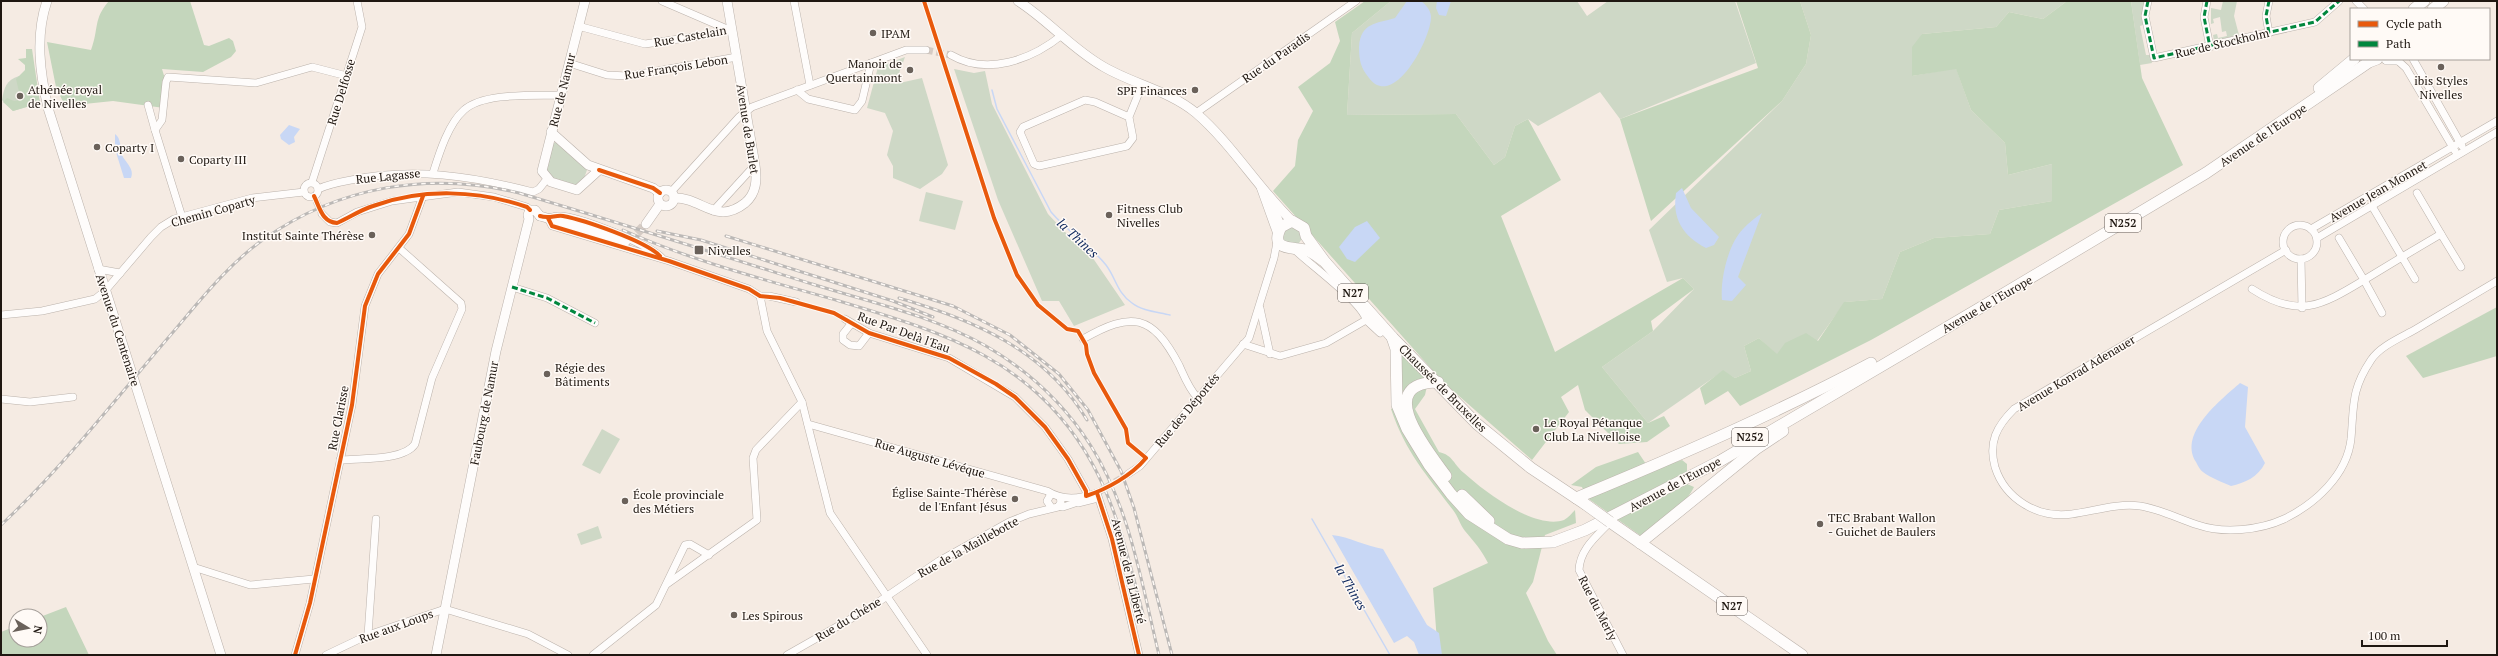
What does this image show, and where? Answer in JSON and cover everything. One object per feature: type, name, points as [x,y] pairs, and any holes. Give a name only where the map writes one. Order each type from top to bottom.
[{"type":"main road","points":[[2415,8],[2424,1]]},
{"type":"main road","points":[[2434,8],[2443,1]]},
{"type":"main road","name":"Avenue de l'Europe","points":[[1586,527],[1748,438],[2210,162],[2327,82],[2353,60]]},
{"type":"main road","name":"Avenue de l'Europe","points":[[1586,527],[1720,461],[2206,173],[2369,62],[2374,60]]},
{"type":"main road","points":[[1280,232],[1292,221]]},
{"type":"main road","name":"N27","points":[[1292,221],[1304,228],[1306,236],[1325,262]]},
{"type":"main road","name":"N27","points":[[1280,232],[1293,249],[1308,251],[1325,262]]},
{"type":"main road","points":[[1293,249],[1305,243],[1306,236]]},
{"type":"main road","name":"Chaussée de Bruxelles","points":[[1325,262],[1381,329],[1392,337],[1438,382],[1491,437],[1531,468],[1580,501]]},
{"type":"main road","points":[[1392,337],[1396,349],[1397,405],[1407,429],[1429,465],[1469,514],[1501,536],[1522,543],[1553,542],[1586,527]]},
{"type":"main road","points":[[1580,501],[1813,394],[1910,342]]},
{"type":"main road","points":[[1640,543],[1756,449],[1862,376]]},
{"type":"main road","points":[[1438,382],[1419,383],[1411,388],[1406,396],[1406,407],[1432,456],[1472,506],[1489,521],[1508,532],[1520,536],[1533,538],[1552,536],[1586,527]]},
{"type":"main road","name":"N27","points":[[1580,501],[1802,655]]},
{"type":"street","name":"Avenue du Centenaire","points":[[47,1],[40,44],[44,91],[98,269],[221,655]]},
{"type":"street","name":"Rue Delfosse","points":[[312,182],[347,76],[362,23],[357,1]]},
{"type":"street","name":"Rue de Namur","points":[[547,179],[543,166],[585,1]]},
{"type":"street","points":[[662,1],[729,28]]},
{"type":"street","name":"Avenue de Burlet","points":[[673,195],[713,211],[730,211],[747,201],[756,185],[755,165],[737,57],[729,28],[727,1]]},
{"type":"street","points":[[794,1],[810,85]]},
{"type":"street","name":"N27","points":[[1018,1],[1062,35],[1082,53],[1104,67],[1196,113],[1292,221]]},
{"type":"street","name":"Rue du Paradis","points":[[1196,113],[1356,1]]},
{"type":"street","name":"Rue de Stockholm","points":[[2148,1],[2145,16],[2154,58],[2210,47],[2315,22],[2339,1]]},
{"type":"street","points":[[2207,1],[2204,17],[2210,47]]},
{"type":"street","points":[[2269,1],[2266,16],[2269,33]]},
{"type":"street","name":"Rue Castelain","points":[[578,26],[645,44],[706,35],[729,28]]},
{"type":"street","points":[[951,55],[973,64],[996,66],[1022,58],[1062,35]]},
{"type":"street","points":[[660,204],[669,206],[673,195],[746,111],[752,107],[906,50],[926,50]]},
{"type":"street","name":"Rue François Lebon","points":[[569,63],[607,75],[628,76],[737,57]]},
{"type":"street","points":[[2398,60],[2406,68],[2458,156]]},
{"type":"street","points":[[2414,60],[2466,151]]},
{"type":"street","points":[[798,90],[808,99],[856,110],[862,101],[871,63]]},
{"type":"street","points":[[155,130],[162,120],[166,82],[168,77],[256,83],[312,67],[347,76]]},
{"type":"street","points":[[1129,117],[1095,102],[1085,100],[1023,127],[1020,132],[1034,164],[1039,166],[1127,146],[1133,138],[1129,117],[1142,85]]},
{"type":"street","name":"Rue Lagasse","points":[[318,189],[365,177],[432,173],[452,128],[467,107],[494,98],[560,95]]},
{"type":"street","points":[[148,106],[182,217]]},
{"type":"street","name":"Avenue Jean Monnet","points":[[2311,229],[2453,148],[2497,121]]},
{"type":"street","points":[[551,132],[596,173],[653,188],[660,193]]},
{"type":"street","name":"Avenue Jean Monnet","points":[[2317,238],[2497,132]]},
{"type":"street","points":[[713,211],[755,165]]},
{"type":"street","points":[[432,173],[489,180],[533,192],[539,189],[547,179],[577,190],[587,183],[596,173]]},
{"type":"street","points":[[312,182],[318,189],[315,199],[307,196],[304,192],[305,185],[312,182]]},
{"type":"street","points":[[1258,183],[1280,232]]},
{"type":"street","points":[[660,204],[658,199],[660,193],[665,190],[673,195]]},
{"type":"street","name":"Chemin Coparty","points":[[105,291],[161,227],[182,217],[252,198],[304,192]]},
{"type":"street","points":[[322,214],[330,222],[337,223],[374,205],[423,196],[458,192],[512,202],[527,207],[530,215],[536,221],[544,217],[565,216],[612,232],[658,254],[663,258]]},
{"type":"street","points":[[2417,192],[2461,267]]},
{"type":"street","name":"N27","points":[[1267,193],[1280,232]]},
{"type":"street","name":"Rue Clarisse","points":[[295,655],[314,579],[352,405],[365,306],[378,274],[409,234],[423,196]]},
{"type":"street","points":[[646,224],[660,204]]},
{"type":"street","points":[[2372,206],[2415,279]]},
{"type":"street","name":"Faubourg de Namur","points":[[436,655],[495,359],[530,215]]},
{"type":"street","points":[[544,217],[626,240]]},
{"type":"street","points":[[544,217],[552,226],[637,252],[663,258],[749,289],[760,296],[769,296],[796,302]]},
{"type":"street","points":[[2300,226],[2311,229],[2317,238],[2313,253],[2301,259],[2293,257],[2286,250],[2284,239],[2290,229],[2300,226]]},
{"type":"street","name":"Rue des Déportés","points":[[1128,474],[1140,466],[1249,338],[1260,308],[1280,232]]},
{"type":"street","points":[[2252,289],[2269,300],[2288,306],[2302,308],[2322,304],[2441,234]]},
{"type":"street","points":[[2339,238],[2382,313]]},
{"type":"street","points":[[637,252],[638,244]]},
{"type":"street","name":"Rue Clarisse","points":[[340,460],[399,455],[411,450],[415,444],[432,378],[462,309],[461,303],[398,248]]},
{"type":"street","points":[[1274,258],[1293,249],[1355,303],[1365,316],[1366,320],[1381,329]]},
{"type":"street","name":"Avenue Konrad Adenauer","points":[[2286,250],[2014,409],[1994,434],[1992,445],[1998,475],[2013,497],[2022,504],[2043,513],[2070,515],[2120,506],[2139,506],[2159,510],[2201,526],[2229,529],[2257,527],[2283,519],[2321,494],[2337,476],[2351,441],[2353,399],[2361,377],[2372,358],[2392,343],[2497,281]]},
{"type":"street","points":[[2301,259],[2302,308]]},
{"type":"street","points":[[98,269],[120,273]]},
{"type":"street","points":[[512,287],[547,298],[595,323]]},
{"type":"street","points":[[1,315],[65,307],[95,299],[105,291]]},
{"type":"street","points":[[760,296],[767,331],[802,402],[830,513],[888,595],[927,655]]},
{"type":"street","points":[[1260,308],[1270,354]]},
{"type":"street","points":[[1243,344],[1280,356],[1326,343],[1366,320]]},
{"type":"street","name":"Rue Par Delà l'Eau","points":[[869,333],[859,346],[850,345],[843,340],[848,322],[869,333],[949,358],[1015,397],[1038,418],[1068,459],[1086,496]]},
{"type":"street","points":[[1082,338],[1114,323],[1136,322],[1148,326],[1164,339],[1197,398]]},
{"type":"street","points":[[1,399],[30,402],[73,397]]},
{"type":"street","points":[[667,584],[757,520],[754,458],[756,450],[802,402]]},
{"type":"street","name":"Rue Auguste Lévéque","points":[[808,424],[1051,494]]},
{"type":"street","points":[[1097,492],[1094,499],[1051,508],[1046,501],[1051,494],[1075,499],[1097,492]]},
{"type":"street","name":"Avenue de la Liberté","points":[[1097,492],[1112,539],[1139,655]]},
{"type":"street","points":[[1072,504],[1086,499],[1086,496]]},
{"type":"street","points":[[1059,506],[1060,497]]},
{"type":"street","name":"Rue de la Maillebotte","points":[[888,595],[939,561],[1009,522],[1051,508]]},
{"type":"street","points":[[368,635],[376,519]]},
{"type":"street","name":"Rue du Merly","points":[[1610,522],[1587,546],[1580,558],[1579,570],[1623,655]]},
{"type":"street","points":[[593,655],[656,605],[685,546],[690,544],[709,554]]},
{"type":"street","points":[[193,567],[250,585],[314,579]]},
{"type":"street","name":"Rue du Chêne","points":[[786,655],[856,616],[888,595]]},
{"type":"street","points":[[445,609],[528,634],[568,655]]},
{"type":"street","name":"Rue aux Loups","points":[[326,655],[368,635],[445,609]]},
{"type":"green space","points":[[109,1],[190,1],[204,45],[209,46],[229,38],[233,41],[236,51],[231,57],[203,72],[162,69],[166,82],[164,108],[113,101],[65,106],[56,87],[47,42],[91,50],[98,19]]},
{"type":"green space","points":[[1365,1],[1391,1],[1352,33],[1347,115],[1456,114],[1494,165],[1505,157],[1515,126],[1528,119],[1561,180],[1501,216],[1555,352],[1683,278],[1694,289],[1651,321],[1653,331],[1602,367],[1648,423],[1664,416],[1670,426],[1647,442],[1619,444],[1585,410],[1578,385],[1561,397],[1569,412],[1532,460],[1443,382],[1273,191],[1295,166],[1298,140],[1313,111],[1298,87],[1330,63],[1340,41],[1335,22]]},
{"type":"green space","points":[[1391,1],[1577,1],[1587,16],[1608,1],[1735,1],[1756,63],[1620,119],[1600,92],[1538,126],[1528,119],[1515,126],[1505,157],[1494,165],[1456,114],[1347,115],[1352,33]]},
{"type":"green space","points":[[1736,1],[1800,1],[1811,35],[1806,64],[1782,101],[1651,221],[1620,119],[1758,68]]},
{"type":"green space","points":[[1800,1],[2067,1],[2043,19],[2009,12],[1996,27],[1922,34],[1912,76],[1956,68],[1971,110],[2005,143],[2008,175],[2052,164],[2052,201],[1999,210],[1990,234],[1934,238],[1900,252],[1882,299],[1845,302],[1817,341],[1777,355],[1759,338],[1744,346],[1751,371],[1735,378],[1723,371],[1648,423],[1602,367],[1653,331],[1694,289],[1683,278],[1667,282],[1649,230],[1782,101],[1806,64],[1811,35]]},
{"type":"green space","points":[[2067,1],[2131,1],[2142,78],[2183,165],[1871,340],[1740,406],[1728,391],[1705,405],[1700,388],[1723,370],[1735,378],[1751,371],[1744,346],[1759,338],[1777,354],[1785,343],[1806,333],[1818,341],[1844,302],[1882,299],[1900,252],[1934,238],[1990,234],[1999,210],[2052,201],[2052,164],[2008,175],[2005,143],[1971,110],[1956,69],[1912,76],[1912,47],[1922,34],[1996,27],[2009,12],[2043,19]]},
{"type":"green space","points":[[2131,1],[2145,1],[2143,25],[2140,26],[2146,55],[2150,55],[2152,63],[2140,65]]},
{"type":"green space","points":[[2223,1],[2237,1],[2234,16],[2239,35],[2214,41],[2213,35],[2217,34],[2218,38],[2227,36],[2226,31],[2222,32],[2220,17],[2213,19],[2214,23],[2211,24],[2211,8],[2221,10]]},
{"type":"green space","points":[[26,49],[32,49],[40,103],[13,111],[3,102],[7,98],[14,101],[21,100],[16,79],[25,70],[25,65],[18,59],[26,58]]},
{"type":"green space","points":[[905,57],[895,84],[922,78],[948,165],[942,174],[920,189],[893,178],[893,166],[887,155],[893,131],[885,113],[867,108],[878,67]]},
{"type":"green space","points":[[954,69],[974,73],[985,71],[992,104],[1048,214],[1067,234],[1086,248],[1125,305],[1074,326],[1059,301],[1042,301],[998,200]]},
{"type":"green space","points":[[19,76],[35,78],[40,103],[13,111],[2,100],[8,82]]},
{"type":"green space","points":[[559,142],[587,170],[583,181],[576,185],[547,176],[545,172],[553,143]]},
{"type":"green space","points":[[926,192],[963,201],[955,230],[919,221]]},
{"type":"green space","points":[[1298,226],[1303,237],[1297,246],[1284,243],[1282,233],[1284,228]]},
{"type":"green space","points":[[2497,307],[2497,356],[2423,378],[2406,356]]},
{"type":"green space","points":[[1399,351],[1427,379],[1413,382],[1400,398]]},
{"type":"green space","points":[[1427,386],[1425,395],[1415,409],[1439,452],[1447,455],[1473,481],[1497,499],[1525,515],[1539,520],[1552,522],[1564,520],[1575,510],[1576,523],[1545,535],[1533,582],[1526,593],[1548,641],[1557,655],[1438,655],[1433,588],[1488,563],[1478,546],[1463,529],[1455,512],[1425,474],[1410,451],[1391,409],[1416,390]]},
{"type":"green space","points":[[602,429],[620,439],[600,474],[582,465]]},
{"type":"green space","points":[[1638,452],[1650,470],[1682,460],[1687,464],[1687,484],[1694,487],[1690,495],[1678,508],[1641,536],[1586,497],[1582,487],[1571,485],[1596,467]]},
{"type":"green space","points":[[598,526],[602,538],[581,545],[577,534]]},
{"type":"green space","points":[[66,607],[89,655],[1,655],[1,632],[8,629],[8,648],[48,648],[48,614]]},
{"type":"water","points":[[1407,1],[1421,1],[1426,6],[1430,11],[1431,16],[1430,26],[1418,54],[1410,67],[1400,78],[1389,85],[1379,86],[1369,78],[1362,67],[1359,52],[1360,39],[1366,28],[1371,25],[1395,18]]},
{"type":"water","points":[[1437,1],[1451,1],[1446,16],[1439,15],[1436,8]]},
{"type":"water","points":[[289,125],[300,129],[294,137],[295,142],[289,145],[281,139],[280,135]]},
{"type":"water","points":[[115,134],[119,140],[122,155],[131,169],[131,178],[124,178],[115,149]]},
{"type":"water","points":[[1682,188],[1691,208],[1719,237],[1714,245],[1706,248],[1691,238],[1681,226],[1676,211],[1675,202],[1676,193]]},
{"type":"water","points":[[1762,213],[1738,277],[1746,285],[1732,301],[1722,300],[1722,283],[1726,263],[1733,244],[1745,227]]},
{"type":"water","points":[[1367,221],[1380,238],[1355,262],[1347,259],[1339,247],[1355,227]]},
{"type":"water","points":[[2240,383],[2248,387],[2245,427],[2265,463],[2259,472],[2251,479],[2231,486],[2213,478],[2201,470],[2192,451],[2193,440],[2197,429],[2204,418]]},
{"type":"water","points":[[1332,535],[1383,549],[1427,625],[1439,633],[1442,655],[1419,655],[1414,642],[1407,636],[1394,643]]},
{"type":"waterway","name":"la Thines","points":[[992,90],[997,109],[1051,212],[1100,258],[1127,299],[1140,308],[1170,315]]},
{"type":"waterway","name":"la Thines","points":[[1312,519],[1390,655]]},
{"type":"tunnel","points":[[926,50],[951,55]]},
{"type":"tunnel","points":[[316,201],[322,214]]},
{"type":"tunnel","points":[[626,241],[633,237],[646,224]]},
{"type":"tunnel","points":[[1097,493],[1128,474]]},
{"type":"railway","points":[[1,525],[45,481],[87,434],[213,285],[250,249],[264,239],[293,221],[323,206],[354,195],[386,188],[419,184],[452,183],[486,186],[519,193],[812,284],[901,310],[966,335],[1017,366],[1045,390],[1070,417],[1091,446],[1104,470],[1116,495],[1125,521],[1140,574],[1159,655]]},
{"type":"railway","points":[[623,230],[702,261],[915,325],[951,339],[1016,375],[1044,400],[1070,429],[1093,465],[1110,501],[1128,557],[1143,614]]},
{"type":"railway","points":[[657,231],[701,240],[893,301],[933,317]]},
{"type":"railway","points":[[726,236],[953,306],[1010,335],[1059,374],[1088,410],[1121,471],[1134,508],[1172,655]]},
{"type":"railway","points":[[899,298],[954,316],[1005,341],[1029,356],[1050,374],[1070,396],[1087,420]]},
{"type":"marked path","points":[[2148,1],[2145,16],[2154,58],[2315,22],[2339,1]]},
{"type":"marked path","points":[[2207,1],[2204,17],[2210,47]]},
{"type":"marked path","points":[[2269,1],[2266,16],[2269,33]]},
{"type":"marked path","points":[[512,287],[547,298],[595,323]]},
{"type":"cycle path","points":[[548,218],[552,226],[669,261],[749,289],[760,296],[780,298],[834,313],[869,333],[949,358],[996,384],[1015,397],[1045,427],[1068,459],[1086,491],[1086,496],[1102,490],[1118,481],[1133,471],[1146,458],[1128,443],[1126,429],[1094,373],[1087,354],[1086,345],[1078,331],[1067,329],[1038,305],[1017,275],[994,218],[924,1]]},
{"type":"cycle path","points":[[599,170],[653,188],[660,193]]},
{"type":"cycle path","points":[[314,196],[322,214],[328,220],[337,223],[368,208],[392,200],[430,194],[470,194],[489,197],[527,207],[530,210]]},
{"type":"cycle path","points":[[295,655],[310,603],[352,405],[365,306],[378,274],[409,234],[423,196]]},
{"type":"cycle path","points":[[540,216],[563,216],[599,226],[642,244],[660,256]]},
{"type":"cycle path","points":[[1097,493],[1112,539],[1139,655]]},
{"type":"place","name":"IPAM","points":[[873,33]]},
{"type":"place","name":"ibis Styles Nivelles","points":[[2441,67]]},
{"type":"place","name":"Manoir de Quertainmont","points":[[910,70]]},
{"type":"place","name":"SPF Finances","points":[[1195,90]]},
{"type":"place","name":"Athénée royal de Nivelles","points":[[20,96]]},
{"type":"place","name":"Coparty I","points":[[97,147]]},
{"type":"place","name":"Coparty III","points":[[181,159]]},
{"type":"place","name":"Fitness Club Nivelles","points":[[1109,215]]},
{"type":"place","name":"Institut Sainte Thérèse","points":[[372,235]]},
{"type":"place","name":"Nivelles","points":[[699,250]]},
{"type":"place","name":"Régie des Bâtiments","points":[[547,374]]},
{"type":"place","name":"Le Royal Pétanque Club La Nivelloise","points":[[1536,429]]},
{"type":"place","name":"Église Sainte-Thérèse de l'Enfant Jésus","points":[[1015,499]]},
{"type":"place","name":"École provinciale des Métiers","points":[[625,501]]},
{"type":"place","name":"TEC Brabant Wallon - Guichet de Baulers","points":[[1820,524]]},
{"type":"place","name":"Les Spirous","points":[[734,615]]}]
